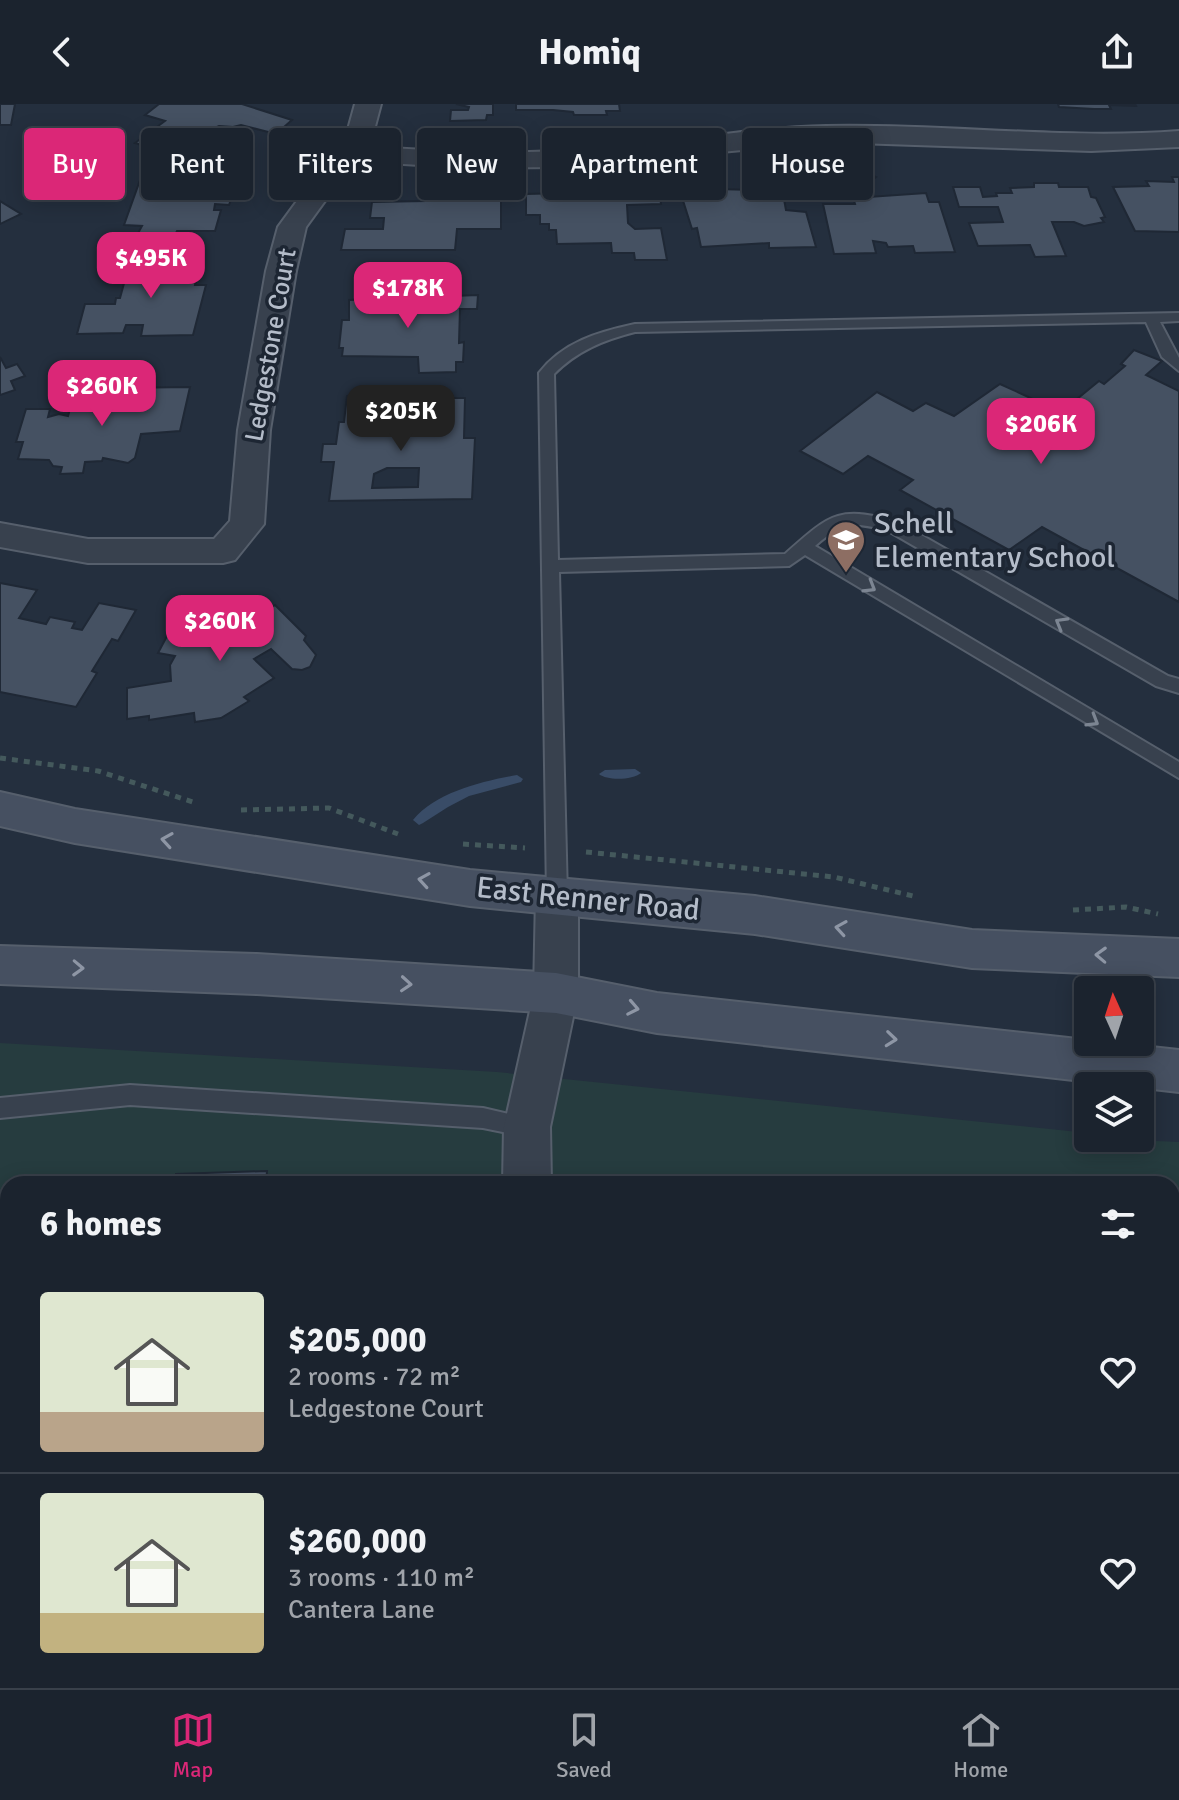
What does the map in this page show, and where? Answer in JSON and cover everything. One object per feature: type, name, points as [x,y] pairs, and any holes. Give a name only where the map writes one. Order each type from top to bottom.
[{"type":"main road","name":"East Renner Road","points":[[0,809],[75,826],[470,888],[755,915],[972,949],[1179,958]]},
{"type":"main road","points":[[0,965],[257,974],[556,993],[657,1013],[1179,1071]]},
{"type":"street","name":"Ledgestone Court","points":[[362,128],[368,104]]},
{"type":"street","points":[[401,156],[440,159],[588,157],[826,133],[906,134],[1102,145],[1179,139]]},
{"type":"street","name":"Ledgestone Court","points":[[0,535],[88,551],[223,551],[247,524],[254,430],[281,271],[292,227],[312,200]]},
{"type":"street","points":[[527,1176],[527,1127],[556,993],[557,896]]},
{"type":"lane","points":[[1151,317],[1167,354],[1179,366]]},
{"type":"lane","points":[[557,896],[546,373],[567,350],[599,336],[635,328],[1179,317]]},
{"type":"lane","points":[[551,566],[789,560],[826,527],[847,518],[871,520],[896,528],[1162,681],[1179,686]]},
{"type":"lane","points":[[804,547],[1179,771]]},
{"type":"lane","points":[[0,1108],[130,1095],[483,1118],[527,1127]]},
{"type":"green space","points":[[0,1043],[497,1072],[1074,1132],[1074,1152],[1154,1152],[1154,1141],[1179,1142],[1179,1176],[0,1176]]},
{"type":"building","points":[[0,104],[15,104],[11,125],[0,125]]},
{"type":"building","points":[[159,104],[242,104],[292,120],[283,128],[269,128],[269,132],[241,125],[155,128],[165,121],[145,115]]},
{"type":"building","points":[[456,104],[493,104],[493,115],[487,115],[486,120],[450,121],[451,110],[468,110],[469,107]]},
{"type":"building","points":[[516,104],[619,104],[620,111],[606,111],[607,115],[574,115],[573,112],[553,110],[516,110]]},
{"type":"building","points":[[1058,104],[1135,104],[1136,106],[1109,105],[1111,109],[1094,109],[1059,107]]},
{"type":"building","points":[[141,177],[141,200],[231,200],[229,205],[215,204],[214,210],[221,210],[215,231],[177,231],[174,237],[137,235],[142,226],[124,225]]},
{"type":"building","points":[[1172,177],[1179,177],[1179,232],[1135,231],[1113,187],[1149,186],[1146,181],[1174,182]]},
{"type":"building","points":[[1034,183],[1088,187],[1105,217],[1101,218],[1104,222],[1084,226],[1074,222],[1052,222],[1066,256],[1035,257],[1030,245],[978,246],[969,223],[1003,222],[998,207],[959,207],[953,187],[980,187],[983,197],[1012,193],[1010,188],[1034,187]]},
{"type":"building","points":[[726,189],[742,190],[742,200],[784,200],[786,210],[806,212],[816,247],[769,248],[769,243],[701,247],[697,228],[692,229],[683,200],[726,200]]},
{"type":"building","points":[[926,193],[929,202],[939,202],[955,252],[915,253],[913,246],[888,247],[886,243],[873,241],[876,253],[834,254],[823,204],[855,204],[854,200],[873,200],[873,197]]},
{"type":"building","points":[[526,194],[542,194],[542,200],[660,200],[661,204],[627,205],[628,223],[635,229],[661,228],[667,260],[635,260],[634,253],[612,253],[611,243],[557,244],[556,230],[549,230],[549,224],[540,224],[540,215],[526,215]]},
{"type":"building","points":[[501,200],[501,229],[457,229],[455,250],[341,250],[345,229],[383,229],[384,218],[370,218],[372,202]]},
{"type":"building","points":[[0,201],[21,214],[0,224]]},
{"type":"building","points":[[180,255],[180,264],[200,264],[195,285],[206,285],[193,335],[141,336],[143,325],[126,325],[123,333],[77,334],[85,304],[115,304],[116,298],[120,298],[126,276],[121,275],[125,260]]},
{"type":"building","points":[[478,295],[477,309],[460,309],[459,343],[464,342],[463,362],[456,362],[456,372],[419,373],[418,357],[342,356],[343,348],[339,348],[342,320],[349,320],[349,300]]},
{"type":"building","points":[[1134,350],[1162,361],[1146,375],[1179,391],[1179,602],[1042,527],[1009,550],[900,490],[913,480],[868,456],[843,474],[800,451],[877,392],[913,411],[926,403],[954,416],[1000,384],[1061,412],[1099,381],[1104,384],[1125,366],[1121,364]]},
{"type":"building","points":[[0,357],[6,368],[17,364],[25,376],[11,381],[15,390],[0,395]]},
{"type":"building","points":[[190,387],[180,431],[141,434],[135,458],[128,463],[103,458],[102,461],[85,462],[83,473],[60,474],[62,467],[53,466],[49,460],[18,459],[23,442],[16,442],[26,409],[50,409],[48,417],[59,414],[68,416],[70,409],[110,409],[116,388]]},
{"type":"building","points":[[385,395],[383,421],[422,420],[423,398],[465,398],[464,438],[475,438],[472,499],[329,501],[334,462],[321,462],[323,444],[336,444],[339,422],[344,422],[347,396]],"holes":[[[387,468],[419,468],[418,487],[372,488],[374,474]]]},
{"type":"building","points":[[0,583],[37,590],[19,618],[46,624],[50,617],[75,622],[72,628],[82,630],[99,603],[136,610],[118,641],[112,639],[92,671],[97,673],[76,707],[0,692]]},
{"type":"building","points":[[256,596],[269,608],[275,605],[306,636],[304,640],[316,655],[310,667],[292,669],[271,649],[254,659],[274,678],[244,697],[249,701],[221,718],[195,722],[194,713],[149,720],[149,716],[127,719],[127,688],[171,681],[170,665],[175,656],[158,653],[175,621],[193,624],[232,618],[225,612]]},
{"type":"building","points":[[267,1171],[267,1176],[176,1174]]},
{"type":"waterway","points":[[605,774],[635,773]]},
{"type":"waterway","points":[[419,820],[465,792],[517,779]]},
{"type":"place","name":"Schell Elementary School","points":[[846,574]]}]
